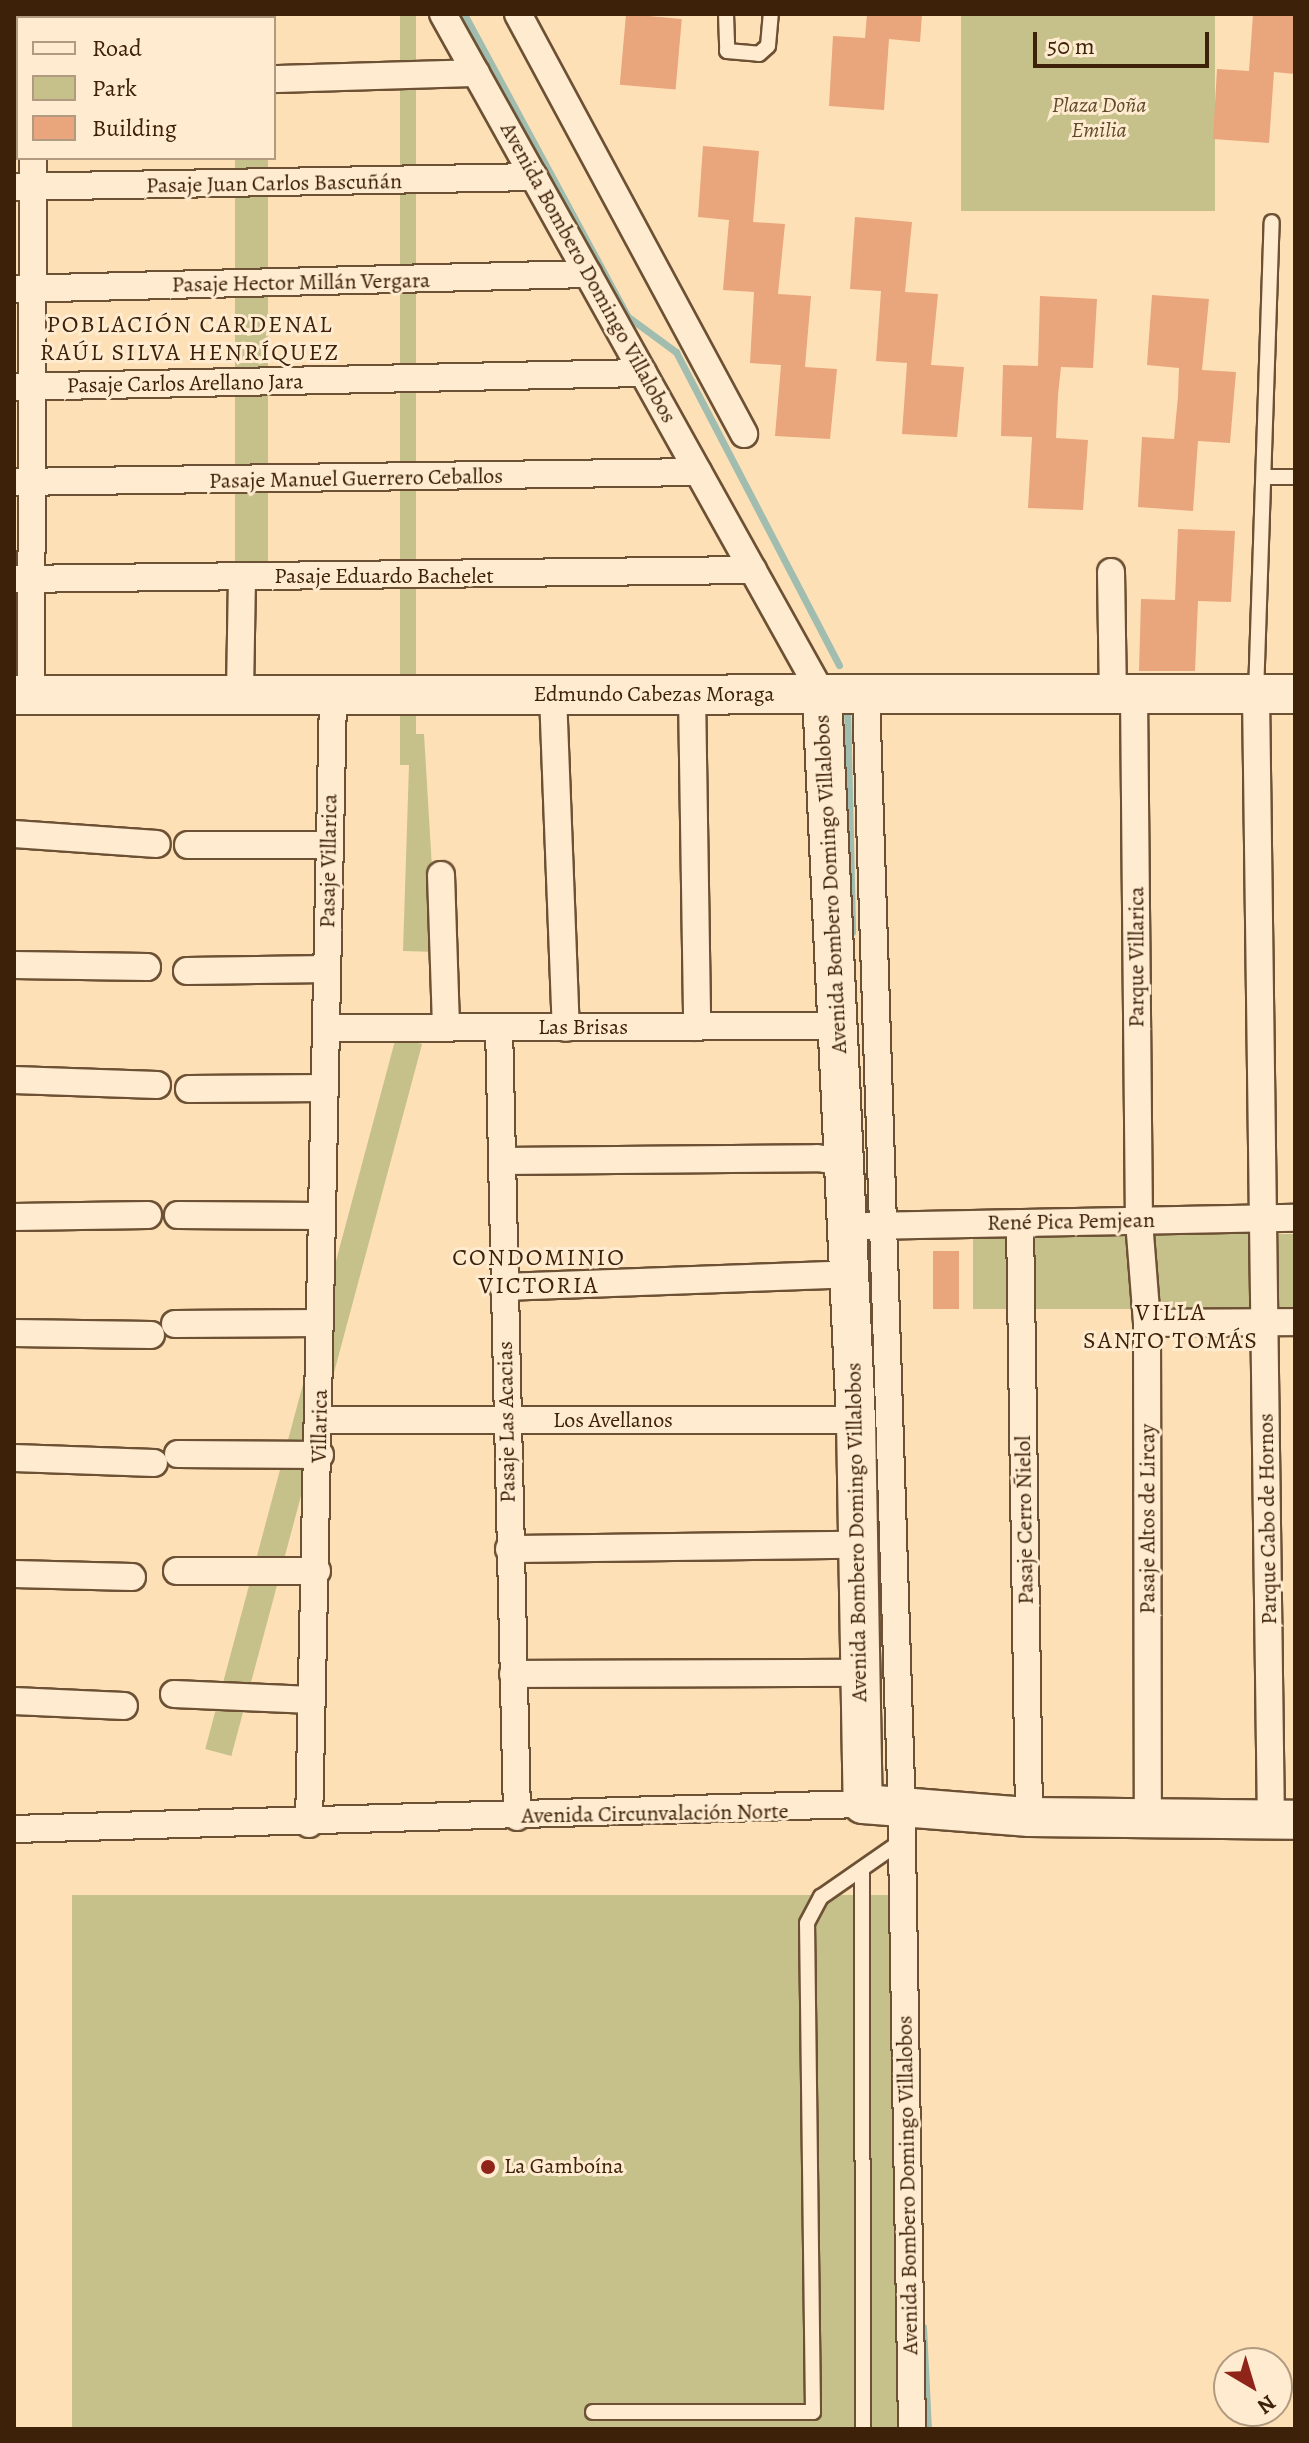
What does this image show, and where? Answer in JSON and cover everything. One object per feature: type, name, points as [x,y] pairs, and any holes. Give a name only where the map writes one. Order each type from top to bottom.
[{"type":"street","name":"Avenida Bombero Domingo Villalobos","points":[[443,14],[822,694],[844,1162],[865,1226],[851,1274],[863,1804]]},
{"type":"street","points":[[518,14],[744,434]]},
{"type":"street","points":[[276,79],[457,77],[476,73]]},
{"type":"street","points":[[23,695],[23,187],[32,160]]},
{"type":"street","name":"Pasaje Juan Carlos Bascuñán","points":[[23,187],[534,177]]},
{"type":"street","name":"Pasaje Hector Millán Vergara","points":[[25,289],[588,274]]},
{"type":"street","name":"Pasaje Carlos Arellano Jara","points":[[25,387],[643,373]]},
{"type":"street","name":"Pasaje Manuel Guerrero Ceballos","points":[[25,482],[698,472]]},
{"type":"street","name":"Pasaje Eduardo Bachelet","points":[[24,579],[753,570]]},
{"type":"street","name":"Parque Villarica","points":[[1111,572],[1124,694],[1139,1221]]},
{"type":"street","points":[[240,692],[242,578]]},
{"type":"street","name":"Edmundo Cabezas Moraga","points":[[23,695],[240,692],[553,695],[1295,694]]},
{"type":"street","name":"Pasaje Villarica","points":[[329,1028],[327,969],[333,694]]},
{"type":"street","points":[[692,694],[697,1027]]},
{"type":"street","name":"Parque Cabo de Hornos","points":[[1256,694],[1267,1219],[1266,1322],[1283,1820]]},
{"type":"street","points":[[553,695],[566,1028]]},
{"type":"street","name":"Avenida Bombero Domingo Villalobos","points":[[866,695],[865,1226],[902,1824],[912,2429]]},
{"type":"street","points":[[14,834],[157,844]]},
{"type":"street","points":[[188,845],[329,845]]},
{"type":"street","points":[[441,875],[446,1028]]},
{"type":"street","points":[[14,965],[147,967]]},
{"type":"street","points":[[187,971],[327,969]]},
{"type":"street","name":"Las Brisas","points":[[329,1028],[838,1026]]},
{"type":"street","name":"Pasaje Las Acacias","points":[[499,1027],[517,1817]]},
{"type":"street","name":"Villarica","points":[[309,1824],[321,1420],[320,1216],[329,1028]]},
{"type":"street","points":[[14,1080],[157,1085]]},
{"type":"street","points":[[189,1089],[325,1088]]},
{"type":"street","points":[[502,1161],[844,1162]]},
{"type":"street","points":[[14,1217],[148,1215]]},
{"type":"street","points":[[178,1215],[320,1216]]},
{"type":"street","name":"René Pica Pemjean","points":[[865,1226],[1295,1218]]},
{"type":"street","name":"Pasaje Altos de Lircay","points":[[1139,1221],[1147,1323],[1148,1817]]},
{"type":"street","name":"Pasaje Cerro Ñielol","points":[[1020,1223],[1029,1817]]},
{"type":"street","points":[[503,1287],[851,1274]]},
{"type":"street","points":[[1147,1323],[1295,1322]]},
{"type":"street","points":[[175,1324],[320,1323]]},
{"type":"street","points":[[14,1333],[151,1335]]},
{"type":"street","name":"Los Avellanos","points":[[321,1420],[856,1420]]},
{"type":"street","points":[[14,1458],[166,1459],[320,1455]]},
{"type":"street","points":[[509,1549],[858,1545]]},
{"type":"street","points":[[177,1571],[317,1571]]},
{"type":"street","points":[[14,1574],[132,1577]]},
{"type":"street","points":[[513,1674],[861,1673]]},
{"type":"street","points":[[174,1694],[312,1700]]},
{"type":"street","points":[[14,1703],[124,1706]]},
{"type":"street","name":"Avenida Circunvalación Norte","points":[[14,1829],[309,1824],[863,1804],[902,1824],[1029,1817],[1283,1820]]},
{"type":"lane","points":[[726,14],[727,51],[759,54],[768,46],[771,14]]},
{"type":"lane","points":[[1256,694],[1272,222]]},
{"type":"lane","points":[[1265,477],[1295,477]]},
{"type":"lane","points":[[593,2412],[813,2412],[807,1923],[821,1897],[862,1870],[902,1824]]},
{"type":"lane","points":[[862,1870],[863,2429]]},
{"type":"green space","points":[[105,14],[238,14],[172,16]]},
{"type":"green space","points":[[400,14],[416,14],[416,765],[400,765]]},
{"type":"green space","name":"Plaza Doña Emilia","points":[[961,14],[1215,14],[1215,211],[961,211]]},
{"type":"green space","points":[[235,160],[268,160],[268,569],[235,569]]},
{"type":"green space","points":[[410,734],[424,734],[437,952],[403,951]]},
{"type":"green space","points":[[396,1037],[422,1044],[231,1756],[205,1749]]},
{"type":"green space","points":[[973,1234],[1295,1234],[1295,1309],[973,1309]]},
{"type":"green space","name":"La Gamboína","points":[[72,1895],[903,1895],[903,2429],[72,2429]]},
{"type":"building","points":[[626,14],[682,19],[676,90],[620,85]]},
{"type":"building","points":[[867,14],[922,14],[920,42],[889,39],[884,110],[829,106],[833,36],[865,38]]},
{"type":"building","points":[[1253,14],[1295,14],[1295,74],[1274,72],[1269,143],[1213,139],[1217,69],[1249,71]]},
{"type":"building","points":[[703,146],[759,151],[753,222],[785,224],[778,294],[811,296],[805,367],[837,369],[830,439],[775,436],[781,365],[750,363],[754,292],[723,290],[729,220],[698,217]]},
{"type":"building","points":[[855,217],[912,222],[905,292],[938,294],[931,365],[964,367],[957,437],[902,434],[907,363],[876,361],[881,291],[850,289]]},
{"type":"building","points":[[1152,295],[1209,299],[1202,370],[1236,372],[1230,443],[1198,441],[1193,511],[1138,507],[1142,437],[1174,439],[1178,396],[1179,368],[1147,365]]},
{"type":"building","points":[[1040,296],[1097,299],[1093,368],[1061,367],[1058,395],[1056,438],[1088,440],[1083,510],[1028,508],[1032,437],[1001,436],[1003,365],[1038,366]]},
{"type":"building","points":[[1178,529],[1235,531],[1231,602],[1198,601],[1195,671],[1139,671],[1141,599],[1175,600]]},
{"type":"building","points":[[933,1251],[959,1251],[959,1309],[933,1309]]},
{"type":"waterway","points":[[464,14],[627,316],[676,352],[839,665]]},
{"type":"waterway","points":[[847,705],[852,932]]},
{"type":"waterway","points":[[923,2327],[928,2429]]},
{"type":"place","name":"La Gamboína","points":[[488,2167]]},
{"type":"district","name":"POBLACIÓN CARDENAL RAÚL SILVA HENRÍQUEZ","points":[[190,339]]},
{"type":"district","name":"CONDOMINIO VICTORIA","points":[[539,1272]]},
{"type":"district","name":"VILLA SANTO TOMÁS","points":[[1171,1327]]}]
